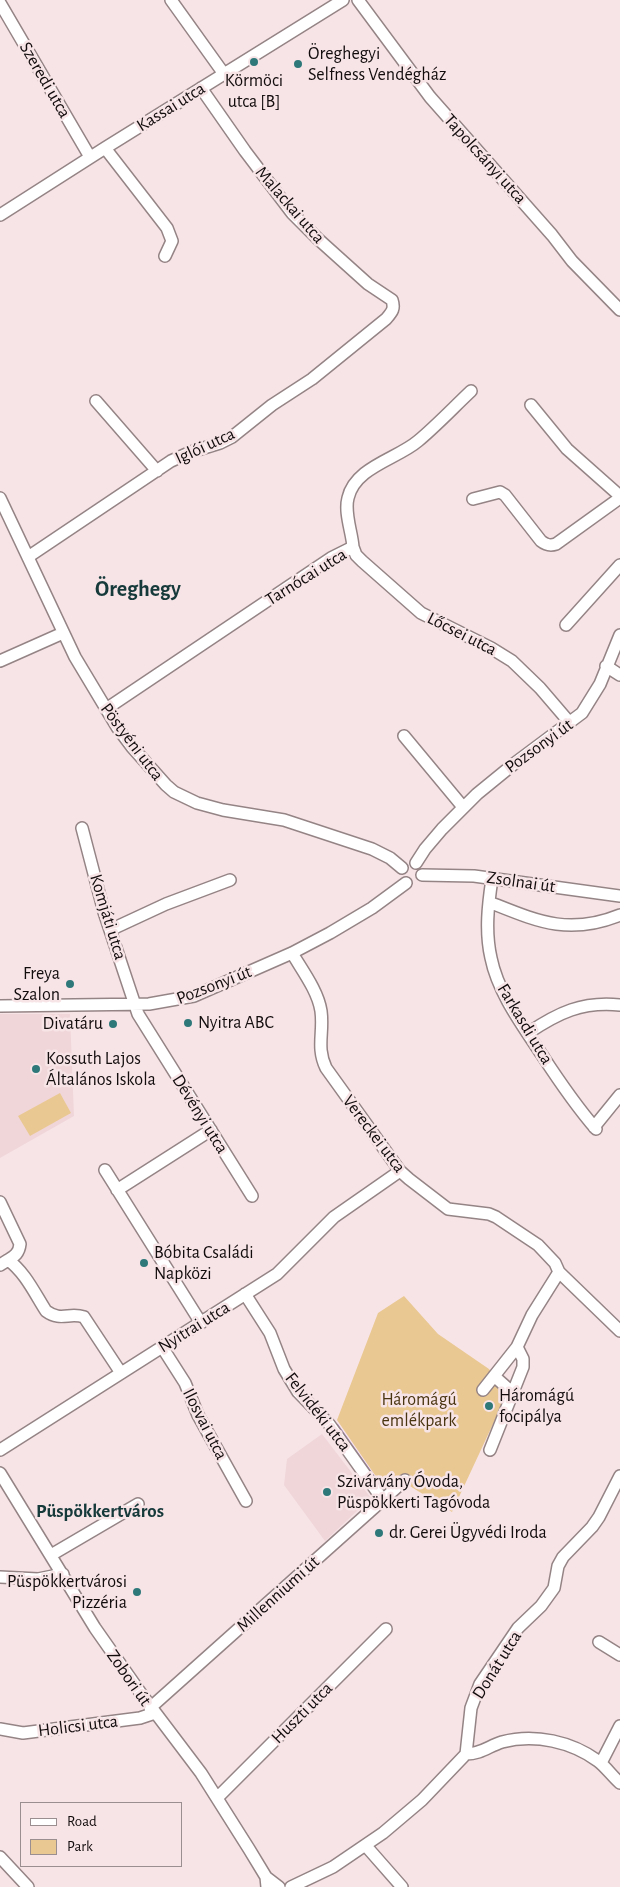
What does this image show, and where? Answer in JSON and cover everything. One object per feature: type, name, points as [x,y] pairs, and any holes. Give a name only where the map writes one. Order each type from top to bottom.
[{"type":"street","points":[[171,0],[224,74]]},
{"type":"street","name":"Tapolcsányi utca","points":[[358,0],[430,97],[552,235],[572,261],[620,310]]},
{"type":"street","name":"Kassai utca","points":[[0,216],[90,157],[339,1]]},
{"type":"street","name":"Szeredi utca","points":[[0,3],[90,157]]},
{"type":"street","name":"Malackai utca","points":[[201,88],[244,151],[292,212],[318,239],[368,284],[392,300],[394,306]]},
{"type":"street","points":[[105,148],[167,228],[172,241],[165,256]]},
{"type":"street","name":"Iglói utca","points":[[28,557],[183,455],[220,443],[232,436],[272,405],[324,370],[386,319],[394,306]]},
{"type":"street","name":"Tarnócai utca","points":[[106,709],[331,558],[353,547],[347,507],[351,491],[357,482],[376,465],[417,442],[471,391]]},
{"type":"street","points":[[96,401],[157,471]]},
{"type":"street","points":[[473,499],[500,492],[505,495],[541,540],[552,546],[620,497],[566,449],[531,405]]},
{"type":"street","name":"Pöstyéni utca","points":[[0,498],[62,633],[75,657],[132,748],[156,776],[174,792],[197,803],[294,823],[372,849],[390,858],[402,868]]},
{"type":"street","name":"Lőcsei utca","points":[[353,547],[356,555],[362,561],[421,613],[491,648],[512,661],[535,683],[570,723]]},
{"type":"street","points":[[566,626],[620,565]]},
{"type":"street","points":[[0,661],[62,633]]},
{"type":"street","name":"Pozsonyi út","points":[[416,863],[425,849],[463,806],[514,763],[582,713],[594,695],[620,635]]},
{"type":"street","points":[[606,666],[620,675]]},
{"type":"street","points":[[404,736],[463,806]]},
{"type":"street","name":"Komjáti utca","points":[[82,828],[110,930],[135,1005]]},
{"type":"street","points":[[408,863],[416,863],[421,868],[420,880],[415,884],[406,883],[401,878],[402,868],[408,863]]},
{"type":"street","name":"Zsolnai út","points":[[422,874],[461,875],[620,896]]},
{"type":"street","name":"Farkasdi utca","points":[[492,879],[489,902],[488,943],[493,968],[504,993],[528,1034],[571,1099],[595,1128],[620,1095]]},
{"type":"street","points":[[110,930],[166,904],[230,880]]},
{"type":"street","name":"Pozsonyi út","points":[[0,1006],[135,1005],[162,1003],[194,996],[292,953],[354,919],[406,883]]},
{"type":"street","points":[[489,902],[526,918],[553,925],[583,924],[620,915]]},
{"type":"street","name":"Vereckei utca","points":[[292,953],[310,982],[321,1009],[320,1053],[326,1068],[400,1171],[448,1209],[488,1214],[532,1240],[551,1257],[559,1272],[620,1331]]},
{"type":"street","points":[[528,1034],[557,1015],[576,1008],[596,1004],[620,1005]]},
{"type":"street","name":"Dévényi utca","points":[[135,1005],[142,1021],[252,1196]]},
{"type":"street","points":[[117,1190],[211,1130]]},
{"type":"street","points":[[105,1170],[201,1324]]},
{"type":"street","name":"Nyitrai utca","points":[[0,1450],[277,1274],[334,1217],[400,1171]]},
{"type":"street","points":[[0,1202],[20,1244],[16,1255],[4,1263],[20,1271],[46,1311],[57,1317],[74,1315],[84,1317],[121,1373]]},
{"type":"street","points":[[483,1390],[517,1347],[532,1315],[559,1272]]},
{"type":"street","name":"Felvidéki utca","points":[[245,1294],[270,1333],[284,1369],[298,1392],[329,1424],[383,1500]]},
{"type":"street","name":"Ilosvai utca","points":[[162,1347],[184,1383],[198,1414],[246,1501]]},
{"type":"street","points":[[490,1450],[523,1367],[521,1352],[517,1347]]},
{"type":"street","points":[[494,1376],[513,1393]]},
{"type":"street","name":"Zobori út","points":[[0,1473],[95,1628],[153,1710],[201,1773],[266,1882],[279,1887]]},
{"type":"street","name":"Donát utca","points":[[466,1754],[471,1708],[480,1684],[518,1628],[541,1606],[554,1588],[558,1566],[568,1550],[596,1522],[620,1476]]},
{"type":"street","name":"Millenniumi út","points":[[153,1710],[406,1480]]},
{"type":"street","points":[[51,1555],[138,1504]]},
{"type":"street","points":[[0,1577],[38,1579],[63,1574]]},
{"type":"street","name":"Huszti utca","points":[[217,1798],[386,1629]]},
{"type":"street","points":[[599,1642],[620,1655]]},
{"type":"street","name":"Holicsi utca","points":[[0,1729],[23,1733],[140,1718],[153,1710]]},
{"type":"street","points":[[600,1763],[620,1726]]},
{"type":"street","points":[[291,1887],[333,1867],[366,1846],[422,1800],[466,1754],[481,1752],[501,1742],[538,1739],[568,1744],[600,1763],[620,1783]]},
{"type":"street","points":[[366,1846],[402,1887]]},
{"type":"street","points":[[0,1856],[28,1887]]},
{"type":"shaded area","name":"Kossuth Lajos Általános Iskola","points":[[0,1014],[70,1014],[74,1116],[0,1158]]},
{"type":"shaded area","name":"Szivárvány Óvoda, Püspökkerti Tagóvoda","points":[[322,1434],[371,1498],[325,1541],[284,1485],[287,1459]]},
{"type":"green space","points":[[60,1093],[71,1113],[30,1136],[18,1116]]},
{"type":"green space","name":"Háromágú emlékpark","points":[[404,1296],[438,1334],[489,1369],[507,1394],[452,1512],[400,1480],[386,1491],[337,1420],[378,1313]]},
{"type":"waterway","points":[[337,1425],[381,1487]]},
{"type":"place","name":"Körmöci utca [B]","points":[[254,62]]},
{"type":"place","name":"Öreghegyi Selfness Vendégház","points":[[298,64]]},
{"type":"place","name":"Freya Szalon","points":[[70,984]]},
{"type":"place","name":"Nyitra ABC","points":[[188,1023]]},
{"type":"place","name":"Divatáru","points":[[113,1024]]},
{"type":"place","name":"Kossuth Lajos Általános Iskola","points":[[36,1069]]},
{"type":"place","name":"Bóbita Családi Napközi","points":[[144,1263]]},
{"type":"place","name":"Háromágú focipálya","points":[[489,1406]]},
{"type":"place","name":"Szivárvány Óvoda, Püspökkerti Tagóvoda","points":[[327,1492]]},
{"type":"place","name":"dr. Gerei Ügyvédi Iroda","points":[[379,1533]]},
{"type":"place","name":"Püspökkertvárosi Pizzéria","points":[[137,1592]]},
{"type":"district","name":"Öreghegy","points":[[138,589]]},
{"type":"district","name":"Püspökkertváros","points":[[100,1511]]}]
